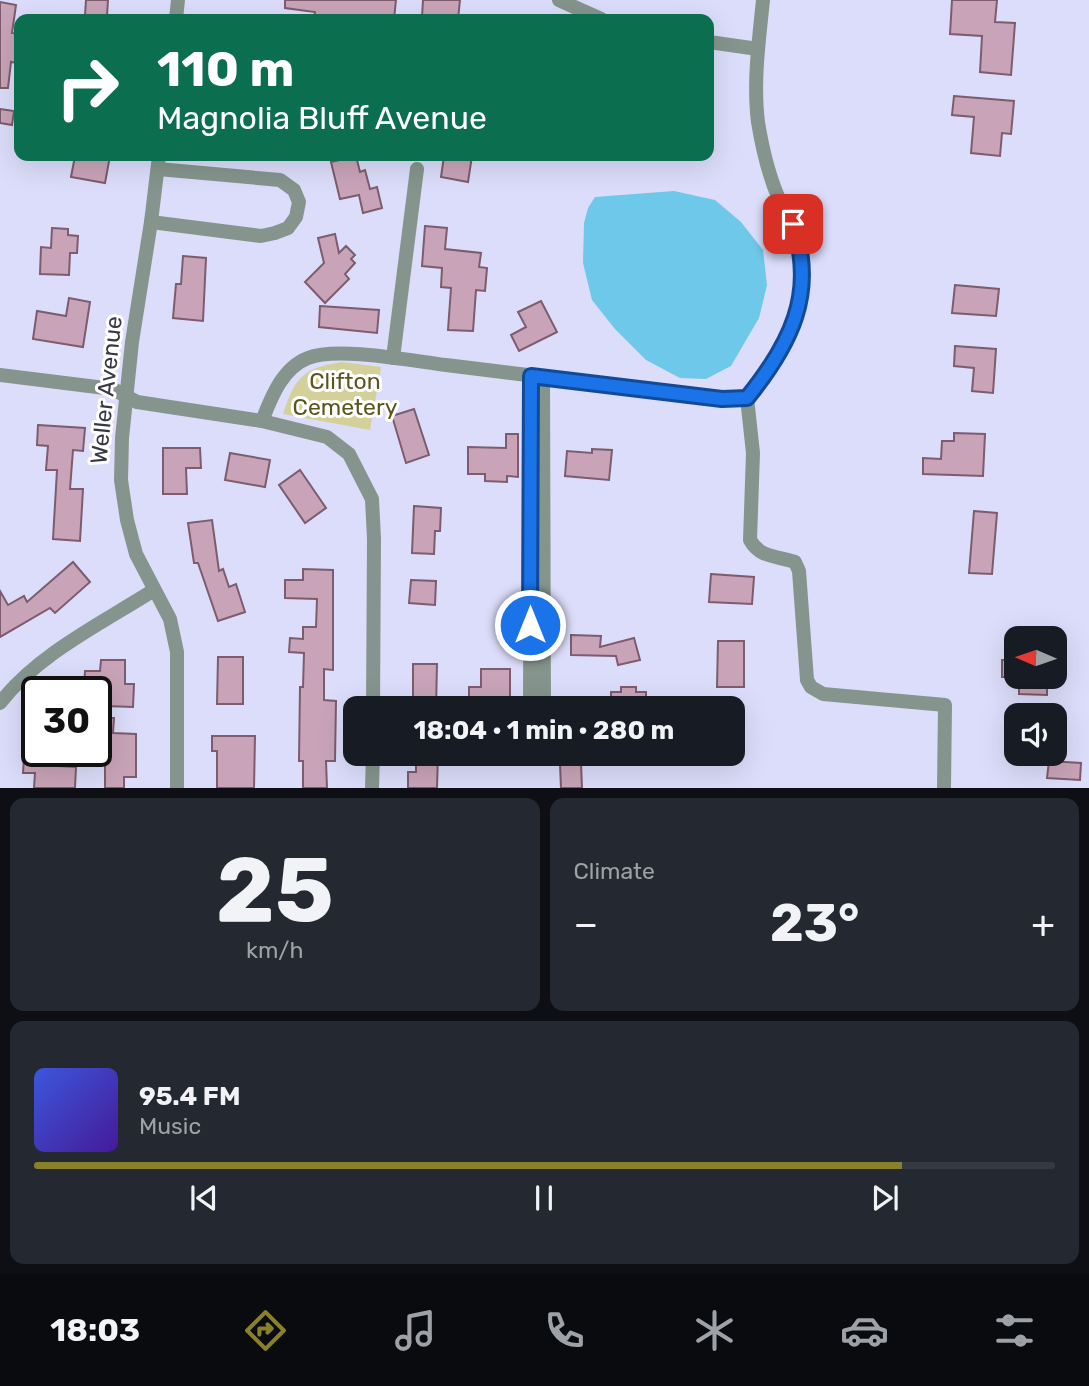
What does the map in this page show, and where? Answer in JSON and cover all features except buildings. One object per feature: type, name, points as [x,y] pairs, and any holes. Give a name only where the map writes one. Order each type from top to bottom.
[{"type":"street","points":[[559,0],[590,14]]},
{"type":"street","points":[[763,0],[756,90],[758,122],[778,197],[793,224],[801,247],[802,289],[790,334],[766,375],[747,398],[753,453],[750,540],[755,550],[764,555],[795,562],[799,571],[807,680],[811,687],[823,694],[945,705],[944,788]]},
{"type":"street","points":[[714,43],[758,49]]},
{"type":"street","points":[[151,222],[261,236],[288,228],[296,217],[299,202],[294,190],[280,180],[158,162]]},
{"type":"street","name":"Weller Avenue","points":[[158,162],[132,342],[121,480],[136,554],[170,619],[177,652],[177,788]]},
{"type":"street","points":[[393,359],[417,169]]},
{"type":"street","points":[[262,421],[272,394],[288,372],[307,358],[334,353],[722,399],[747,398]]},
{"type":"street","points":[[0,375],[113,389],[137,402],[262,421],[327,437],[349,454],[372,499],[373,696]]},
{"type":"street","points":[[530,696],[537,376]]},
{"type":"street","points":[[537,376],[544,696]]},
{"type":"street","points":[[0,703],[37,665],[154,590]]},
{"type":"street","points":[[373,766],[373,788]]},
{"type":"green space","name":"Clifton Cemetery","points":[[342,362],[381,367],[370,430],[283,414],[292,391],[302,376],[318,367]]},
{"type":"water","points":[[674,191],[715,200],[741,222],[763,250],[767,285],[759,318],[731,366],[706,379],[680,378],[646,360],[615,329],[592,300],[583,263],[584,223],[588,208],[595,197]]},
{"type":"route","points":[[530,625],[531,376],[722,399],[747,398],[766,375],[790,334],[796,312],[802,289],[801,247],[793,224]]}]
